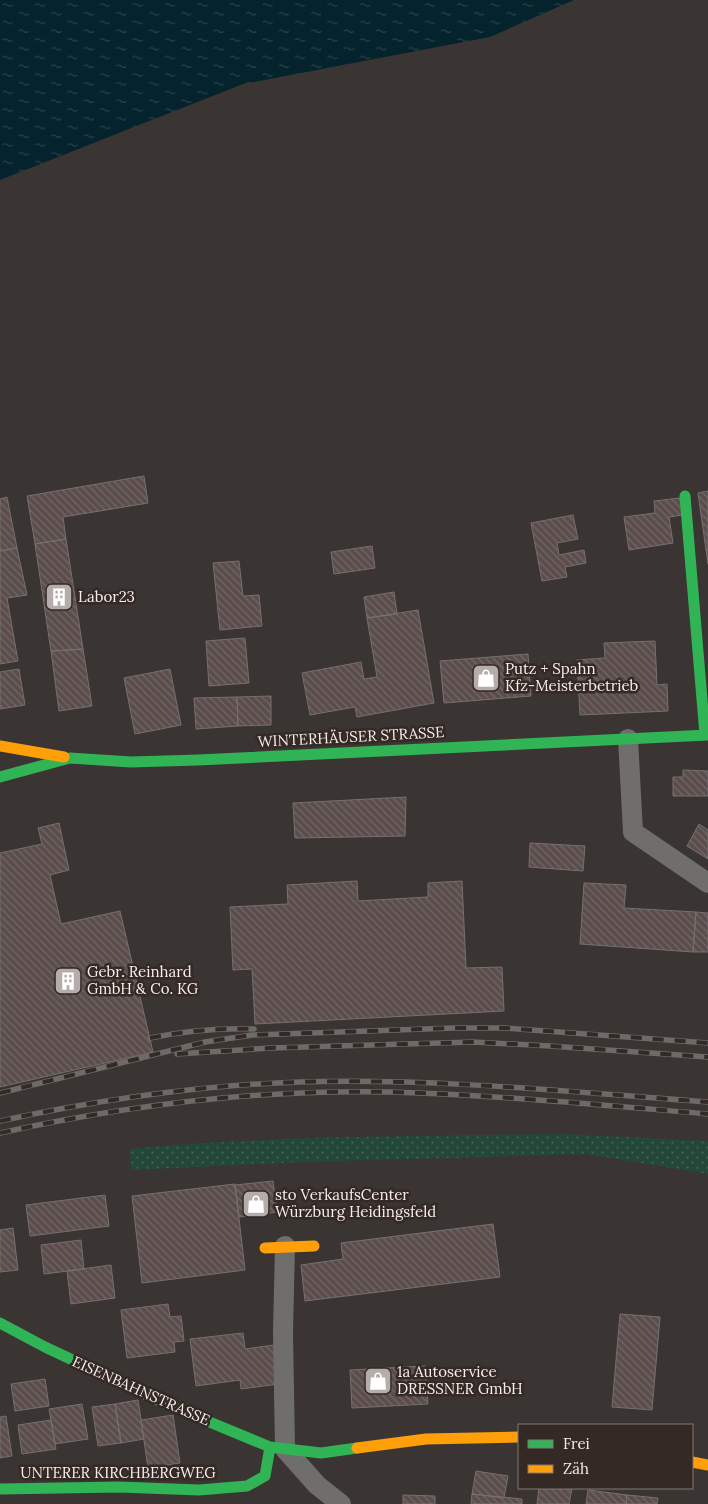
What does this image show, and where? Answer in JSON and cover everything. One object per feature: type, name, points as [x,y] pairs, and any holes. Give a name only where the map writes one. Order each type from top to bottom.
[{"type":"street","name":"WINTERHÄUSER STRASSE","points":[[0,777],[70,758],[131,762],[198,760],[707,735],[686,496]]},
{"type":"street","points":[[628,739],[633,832],[708,883]]},
{"type":"street","points":[[0,746],[70,758]]},
{"type":"street","points":[[314,1246],[275,1247],[284,1332],[277,1448],[322,1452],[426,1439],[518,1437]]},
{"type":"street","name":"EISENBAHNSTRASSE","points":[[0,1323],[45,1347],[158,1400],[277,1448],[317,1485],[341,1504]]},
{"type":"street","name":"UNTERER KIRCHBERGWEG","points":[[0,1489],[119,1487],[199,1490],[247,1486],[265,1476],[277,1448]]},
{"type":"street","points":[[693,1462],[708,1465]]},
{"type":"green space","points":[[563,1134],[708,1141],[708,1174],[586,1154],[304,1162],[131,1170],[130,1149],[168,1145],[317,1138]]},
{"type":"water","points":[[0,0],[574,0],[490,37],[243,84],[0,180]]},
{"type":"building","points":[[144,476],[148,503],[63,517],[66,539],[35,544],[27,496]]},
{"type":"building","points":[[708,491],[708,564],[698,493]]},
{"type":"building","points":[[7,497],[17,548],[0,551],[0,499]]},
{"type":"building","points":[[680,498],[683,515],[669,517],[673,543],[629,550],[624,517],[655,513],[654,501]]},
{"type":"building","points":[[573,515],[578,539],[557,543],[559,555],[584,550],[586,563],[565,567],[567,577],[542,581],[531,523]]},
{"type":"building","name":"Labor23","points":[[66,539],[83,649],[51,651],[35,544]]},
{"type":"building","points":[[372,546],[375,568],[334,574],[331,552]]},
{"type":"building","points":[[17,548],[27,595],[7,598],[18,661],[0,664],[0,551]]},
{"type":"building","points":[[239,561],[243,596],[259,595],[262,626],[220,630],[213,563]]},
{"type":"building","points":[[394,592],[397,614],[367,618],[364,597]]},
{"type":"building","points":[[418,610],[434,703],[357,717],[355,707],[310,715],[302,673],[361,662],[364,679],[377,677],[367,618]]},
{"type":"building","points":[[245,638],[249,683],[209,686],[206,641]]},
{"type":"building","points":[[655,641],[657,685],[667,684],[668,711],[580,715],[577,660],[605,658],[604,643]]},
{"type":"building","points":[[83,649],[92,706],[59,711],[51,651]]},
{"type":"building","name":"Putz + Spahn Kfz-Meisterbetrieb","points":[[528,654],[531,696],[444,703],[440,661]]},
{"type":"building","points":[[19,669],[25,705],[0,709],[0,672]]},
{"type":"building","points":[[170,669],[181,725],[135,734],[124,678]]},
{"type":"building","points":[[271,696],[271,725],[238,726],[237,697]]},
{"type":"building","points":[[237,697],[238,726],[196,729],[194,698]]},
{"type":"building","points":[[683,770],[708,771],[708,796],[673,796],[673,777],[683,777]]},
{"type":"building","points":[[406,797],[405,836],[295,838],[293,803]]},
{"type":"building","name":"Gebr. Reinhard GmbH & Co. KG","points":[[59,823],[69,870],[50,875],[61,924],[120,911],[153,1052],[0,1087],[0,853],[42,844],[38,828]]},
{"type":"building","points":[[699,824],[708,830],[708,859],[687,846]]},
{"type":"building","points":[[530,843],[585,846],[583,871],[529,867]]},
{"type":"building","points":[[357,881],[358,901],[428,897],[428,883],[462,881],[466,968],[502,967],[504,1011],[255,1024],[252,969],[233,970],[230,907],[288,904],[287,885]]},
{"type":"building","points":[[584,883],[626,885],[624,908],[696,912],[693,952],[580,944]]},
{"type":"building","points":[[696,912],[708,913],[708,952],[693,952]]},
{"type":"building","points":[[273,1181],[277,1212],[239,1217],[235,1185]]},
{"type":"building","points":[[235,1184],[245,1270],[142,1283],[132,1196]]},
{"type":"building","points":[[105,1195],[109,1226],[30,1236],[26,1205]]},
{"type":"building","points":[[493,1224],[500,1277],[305,1301],[301,1265],[343,1259],[341,1243]]},
{"type":"building","points":[[13,1228],[18,1270],[0,1272],[0,1230]]},
{"type":"building","points":[[81,1240],[84,1269],[44,1274],[41,1245]]},
{"type":"building","points":[[111,1265],[115,1298],[71,1304],[67,1271]]},
{"type":"building","points":[[168,1304],[170,1317],[181,1316],[184,1341],[174,1342],[175,1352],[127,1358],[121,1310]]},
{"type":"building","points":[[620,1314],[660,1317],[652,1410],[612,1407]]},
{"type":"building","points":[[243,1333],[245,1349],[274,1345],[279,1384],[241,1389],[240,1380],[196,1386],[190,1339]]},
{"type":"building","points":[[425,1366],[428,1404],[352,1408],[350,1370]]},
{"type":"building","points":[[45,1379],[49,1406],[15,1411],[11,1384]]},
{"type":"building","points":[[138,1400],[144,1439],[121,1443],[115,1404]]},
{"type":"building","points":[[82,1404],[88,1439],[55,1444],[49,1409]]},
{"type":"building","points":[[115,1404],[121,1443],[98,1446],[92,1407]]},
{"type":"building","points":[[173,1415],[180,1463],[148,1468],[141,1420]]},
{"type":"building","points":[[6,1416],[12,1456],[0,1458],[0,1417]]},
{"type":"building","points":[[51,1420],[56,1449],[22,1454],[18,1425]]},
{"type":"building","points":[[476,1471],[508,1476],[504,1498],[472,1494]]},
{"type":"building","points":[[539,1489],[572,1489],[569,1504],[537,1504]]},
{"type":"building","points":[[588,1490],[627,1495],[626,1504],[586,1504]]},
{"type":"building","points":[[472,1494],[522,1499],[522,1504],[471,1504]]},
{"type":"building","points":[[403,1495],[435,1496],[435,1504],[403,1504]]},
{"type":"building","points":[[627,1495],[658,1498],[657,1504],[626,1504]]},
{"type":"railway","points":[[0,1093],[205,1042],[252,1035],[505,1028],[708,1043]]},
{"type":"railway","points":[[150,1038],[202,1030],[254,1029]]},
{"type":"railway","points":[[177,1054],[271,1048],[473,1042],[708,1057]]},
{"type":"railway","points":[[0,1121],[74,1106],[187,1090],[300,1082],[351,1081],[453,1084],[708,1102]]},
{"type":"railway","points":[[0,1133],[97,1114],[145,1107],[243,1096],[293,1093],[391,1092],[470,1095],[708,1114]]},
{"type":"traffic: fast","points":[[685,496],[705,735]]},
{"type":"traffic: fast","points":[[0,777],[70,758],[131,762],[198,760],[708,735]]},
{"type":"traffic: fast","points":[[0,1323],[45,1347],[166,1404],[270,1447],[321,1453],[357,1448]]},
{"type":"traffic: fast","points":[[0,1489],[119,1487],[199,1490],[247,1486],[265,1476],[270,1447]]},
{"type":"traffic: slow","points":[[0,746],[64,757]]},
{"type":"traffic: slow","points":[[265,1248],[314,1246]]},
{"type":"traffic: slow","points":[[357,1448],[426,1439],[518,1437]]},
{"type":"traffic: slow","points":[[693,1462],[708,1465]]},
{"type":"place","name":"Labor23","points":[[59,597]]},
{"type":"place","name":"Putz + Spahn Kfz-Meisterbetrieb","points":[[486,678]]},
{"type":"place","name":"Gebr. Reinhard GmbH & Co. KG","points":[[68,981]]},
{"type":"place","name":"sto VerkaufsCenter Würzburg Heidingsfeld","points":[[256,1204]]},
{"type":"place","name":"1a Autoservice DRESSNER GmbH","points":[[378,1381]]}]
